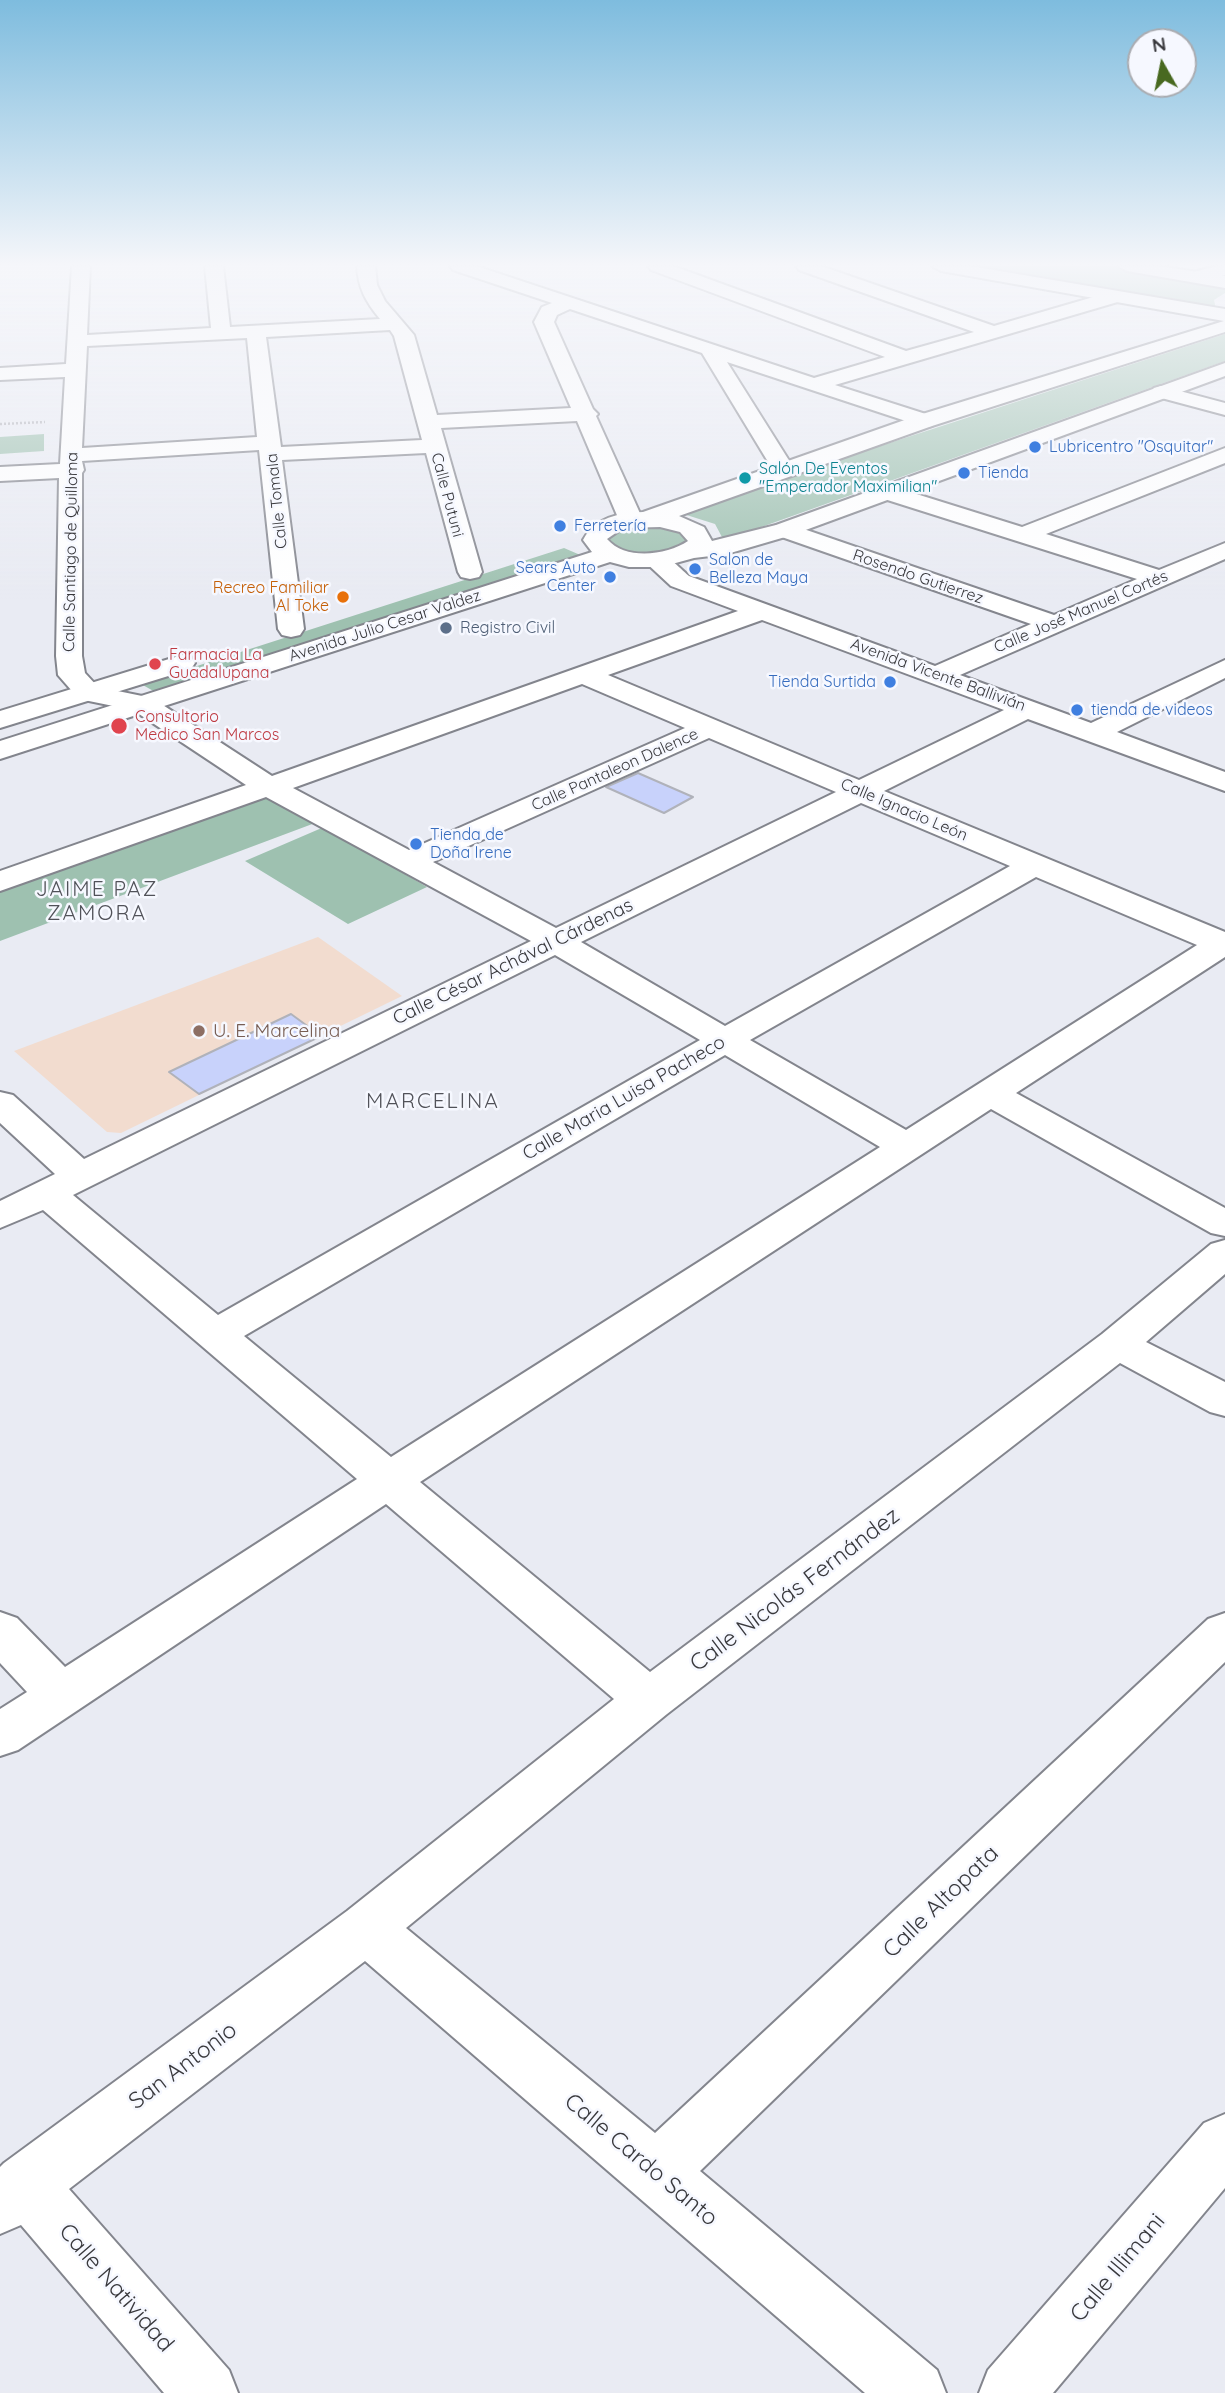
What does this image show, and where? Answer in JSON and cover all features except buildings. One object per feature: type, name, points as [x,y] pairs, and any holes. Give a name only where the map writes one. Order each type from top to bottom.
[{"type":"street","name":"Calle Santiago de Quilloma","points":[[76,378],[69,656],[72,675],[89,693]]},
{"type":"street","name":"Calle Tomala","points":[[262,378],[291,629]]},
{"type":"street","name":"Calle Putuni","points":[[415,378],[470,572]]},
{"type":"street","points":[[570,378],[639,520]]},
{"type":"street","points":[[727,378],[784,470]]},
{"type":"street","points":[[796,378],[924,421]]},
{"type":"street","points":[[815,384],[837,378]]},
{"type":"street","points":[[604,543],[615,524],[639,520],[924,421],[1061,378]]},
{"type":"street","points":[[534,552],[604,543],[630,559],[655,560],[692,551],[727,547],[784,530],[1203,378]]},
{"type":"street","points":[[1161,392],[1225,409]]},
{"type":"street","points":[[427,422],[587,414]]},
{"type":"street","points":[[0,474],[72,462],[271,449],[434,446]]},
{"type":"street","points":[[1023,535],[1225,455]]},
{"type":"street","points":[[886,492],[1160,578]]},
{"type":"street","points":[[639,520],[678,523],[697,533],[701,539],[692,551]]},
{"type":"street","name":"Rosendo Gutierrez","points":[[784,530],[1052,623]]},
{"type":"street","name":"Avenida Julio Cesar Valdez","points":[[0,750],[142,704],[604,543]]},
{"type":"street","name":"Calle José Manuel Cortés","points":[[937,676],[1052,623],[1225,550]]},
{"type":"street","name":"Avenida Vicente Ballivián","points":[[655,560],[680,581],[1225,782]]},
{"type":"street","name":"Avenida Julio Cesar Valdez","points":[[444,580],[495,564]]},
{"type":"street","points":[[0,882],[763,611]]},
{"type":"street","name":"Avenida Julio Cesar Valdez","points":[[265,637],[316,621]]},
{"type":"street","points":[[0,720],[202,657]]},
{"type":"street","name":"Calle Ignacio León","points":[[586,676],[1223,943]]},
{"type":"street","points":[[1093,733],[1219,676]]},
{"type":"street","points":[[89,693],[142,704],[269,787],[555,941],[908,1147]]},
{"type":"street","name":"Calle César Achával Cárdenas","points":[[0,1216],[1027,709]]},
{"type":"street","name":"Calle Pantaleon Dalence","points":[[408,862],[708,728]]},
{"type":"street","name":"Calle Maria Luisa Pacheco","points":[[215,1335],[725,1040],[1035,865]]},
{"type":"street","points":[[0,1735],[389,1480],[1223,943]]},
{"type":"street","points":[[991,1094],[1225,1224]]},
{"type":"street","points":[[0,1102],[64,1184],[215,1335],[649,1700]]},
{"type":"street","name":"Calle Nicolás Fernández","points":[[366,1928],[649,1700],[1117,1345],[1225,1253]]},
{"type":"street","points":[[1117,1345],[1225,1401]]},
{"type":"street","points":[[0,1631],[61,1696]]},
{"type":"street","name":"Calle Altopata","points":[[656,2172],[1225,1632]]},
{"type":"street","name":"Calle Cardo Santo","points":[[366,1928],[914,2393]]},
{"type":"street","name":"San Antonio","points":[[13,2194],[366,1928]]},
{"type":"street","name":"Calle Illimani","points":[[1011,2393],[1225,2143]]},
{"type":"street","name":"Calle Natividad","points":[[13,2194],[206,2393]]},
{"type":"path","points":[[0,424],[74,420]]},
{"type":"shaded area","name":"U. E. Marcelina","points":[[318,937],[402,996],[121,1133],[107,1132],[14,1051]]},
{"type":"green space","points":[[1091,378],[1178,378],[728,539],[723,539],[715,524],[677,512]]},
{"type":"green space","points":[[44,434],[44,451],[0,454],[0,437]]},
{"type":"green space","points":[[649,524],[681,530],[688,540],[686,544],[656,553],[634,554],[615,548],[608,540],[610,535],[626,526]]},
{"type":"green space","points":[[564,548],[585,557],[157,693],[141,684]]},
{"type":"green space","points":[[269,797],[315,823],[0,941],[0,891]]},
{"type":"green space","points":[[324,827],[427,887],[348,924],[245,861]]},
{"type":"place","name":"Lubricentro \"Osquitar\"","points":[[1035,447]]},
{"type":"place","name":"Tienda","points":[[964,473]]},
{"type":"place","name":"Salón De Eventos \"Emperador Maximilian\"","points":[[745,478]]},
{"type":"place","name":"Ferretería","points":[[560,526]]},
{"type":"place","name":"Salon de Belleza Maya","points":[[695,569]]},
{"type":"place","name":"Sears Auto Center","points":[[610,577]]},
{"type":"place","name":"Recreo Familiar Al Toke","points":[[343,597]]},
{"type":"place","name":"Registro Civil","points":[[446,628]]},
{"type":"place","name":"Farmacia La Guadalupana","points":[[155,664]]},
{"type":"place","name":"Tienda Surtida","points":[[890,682]]},
{"type":"place","name":"tienda de videos","points":[[1077,710]]},
{"type":"place","name":"Consultorio Medico San Marcos","points":[[119,726]]},
{"type":"place","name":"Tienda de Doña Irene","points":[[416,844]]},
{"type":"place","name":"U. E. Marcelina","points":[[199,1031]]},
{"type":"district","name":"JAIME PAZ ZAMORA","points":[[97,902]]},
{"type":"district","name":"MARCELINA","points":[[433,1102]]}]
